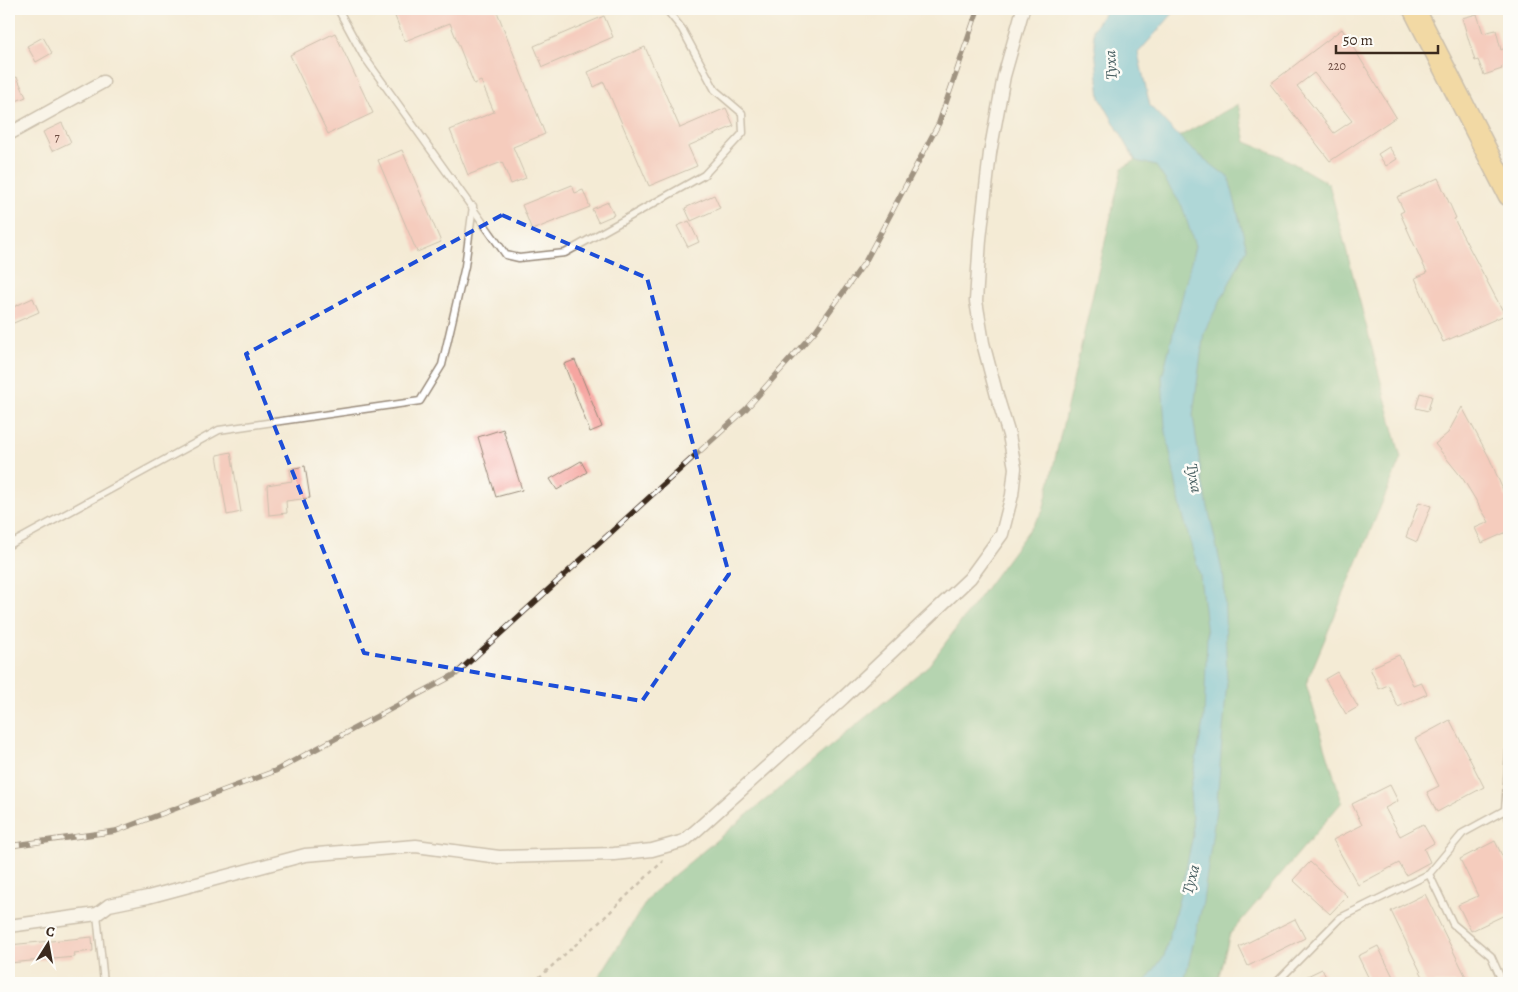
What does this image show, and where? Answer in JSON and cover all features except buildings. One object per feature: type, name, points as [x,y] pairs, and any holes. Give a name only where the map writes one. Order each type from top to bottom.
[{"type":"main road","points":[[1414,9],[1509,196]]},
{"type":"street","points":[[9,926],[97,914],[109,905],[148,897],[305,855],[416,846],[499,857],[614,854],[652,850],[684,841],[843,698],[970,578],[1002,534],[1013,486],[1015,468],[1009,435],[983,343],[976,301],[980,239],[990,153],[1004,76],[1023,9]]},
{"type":"street","points":[[9,134],[103,82]]},
{"type":"lane","points":[[338,9],[363,55],[473,206],[506,255],[519,258],[565,253],[704,175],[743,133],[742,114],[715,90],[682,29],[666,9]]},
{"type":"lane","points":[[9,545],[219,430],[420,401],[442,365],[465,266],[473,206]]},
{"type":"lane","points":[[1509,751],[1505,810],[1509,819]]},
{"type":"lane","points":[[1276,983],[1340,918],[1429,874],[1463,833],[1505,810]]},
{"type":"lane","points":[[1429,874],[1453,924],[1491,956],[1503,983]]},
{"type":"lane","points":[[97,914],[104,983]]},
{"type":"path","points":[[533,983],[664,860]]},
{"type":"highlighted area","points":[[502,215],[647,278],[729,574],[642,701],[364,653],[246,354]]},
{"type":"green space","points":[[1238,104],[1246,142],[1281,156],[1329,184],[1401,458],[1306,684],[1342,802],[1230,934],[1217,983],[595,983],[651,894],[929,665],[1043,511],[1122,168]]},
{"type":"water","name":"Туха","points":[[1107,9],[1177,9],[1138,53],[1150,106],[1190,148],[1229,178],[1247,249],[1204,332],[1193,415],[1202,480],[1224,580],[1227,682],[1217,802],[1203,902],[1184,983],[1144,983],[1164,956],[1181,891],[1193,835],[1190,791],[1204,717],[1207,635],[1200,576],[1181,509],[1165,427],[1162,377],[1195,246],[1182,206],[1156,166],[1136,161],[1100,98],[1093,29]]},
{"type":"railway","points":[[9,846],[116,831],[275,771],[456,674],[746,409],[816,330],[865,262],[939,123],[978,9]]}]
